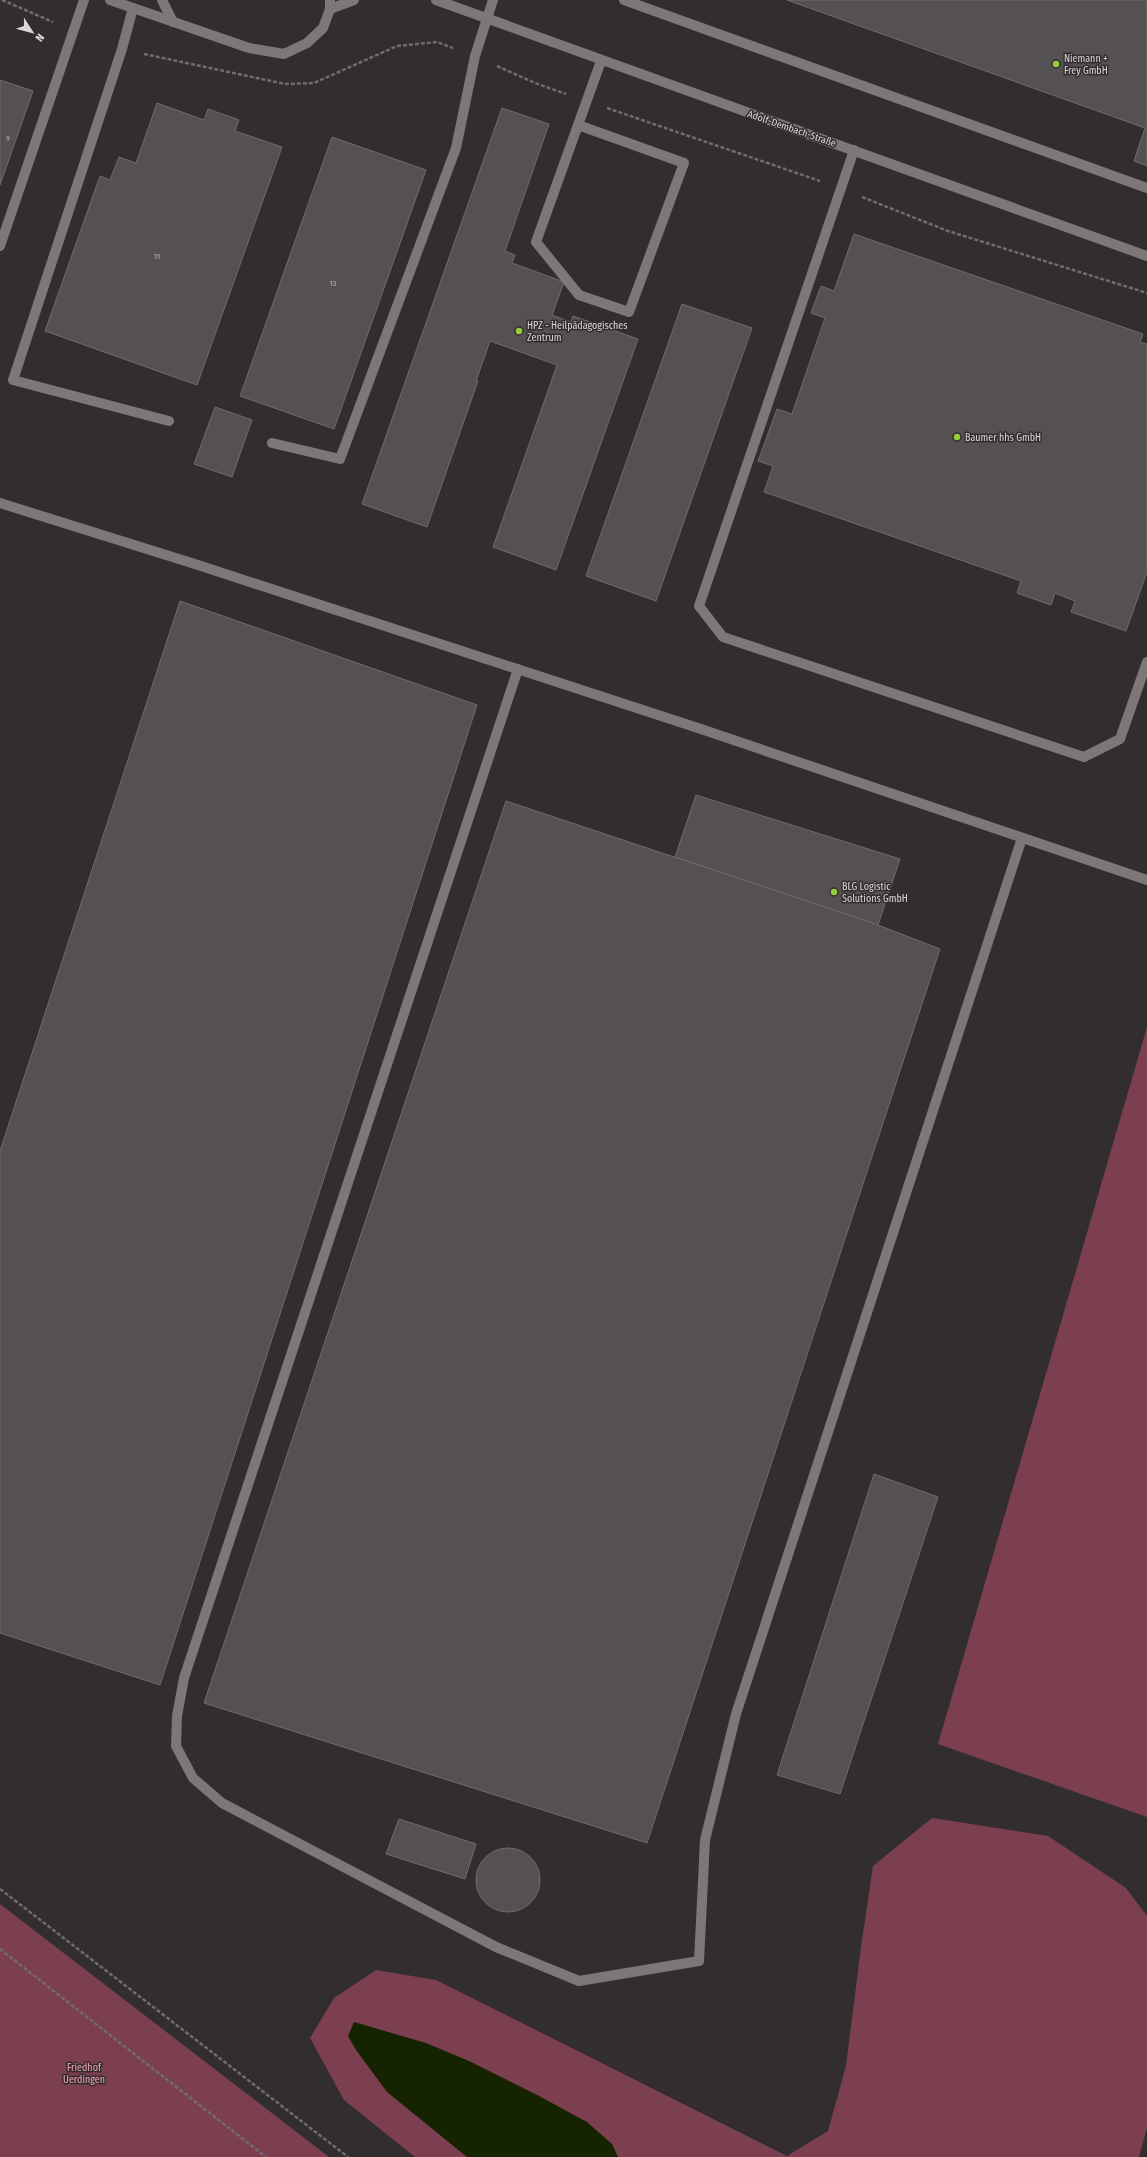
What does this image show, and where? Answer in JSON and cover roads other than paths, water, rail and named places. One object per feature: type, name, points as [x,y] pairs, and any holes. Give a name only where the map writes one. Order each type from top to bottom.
[{"type":"main road","points":[[0,246],[84,0]]},
{"type":"main road","points":[[110,0],[249,48],[284,54],[307,43],[323,28],[330,4],[354,0]]},
{"type":"main road","points":[[162,0],[172,22]]},
{"type":"main road","name":"Adolf-Dembach-Straße","points":[[436,0],[1147,256]]},
{"type":"main road","points":[[272,443],[340,459],[456,148],[475,56],[493,0]]},
{"type":"main road","points":[[624,0],[1147,188]]},
{"type":"main road","points":[[133,8],[122,49],[12,380],[169,421]]},
{"type":"main road","points":[[578,125],[684,163],[629,312],[579,295],[536,242],[600,60]]},
{"type":"main road","points":[[854,150],[699,606],[723,637],[1084,757],[1120,739],[1147,662]]},
{"type":"main road","points":[[0,503],[206,568],[698,728],[1147,880]]},
{"type":"main road","points":[[518,669],[184,1678],[177,1716],[176,1746],[193,1778],[222,1803],[496,1947],[579,1981],[699,1961],[705,1840],[736,1714],[1022,838]]},
{"type":"place","name":"Niemann + Frey GmbH","points":[[1056,64]]},
{"type":"place","name":"HPZ - Heilpädagogisches Zentrum","points":[[519,331]]},
{"type":"place","name":"Baumer hhs GmbH","points":[[957,437]]},
{"type":"place","name":"BLG Logistic Solutions GmbH","points":[[834,892]]},
{"type":"park label","name":"Friedhof Uerdingen","points":[[84,2072]]}]
